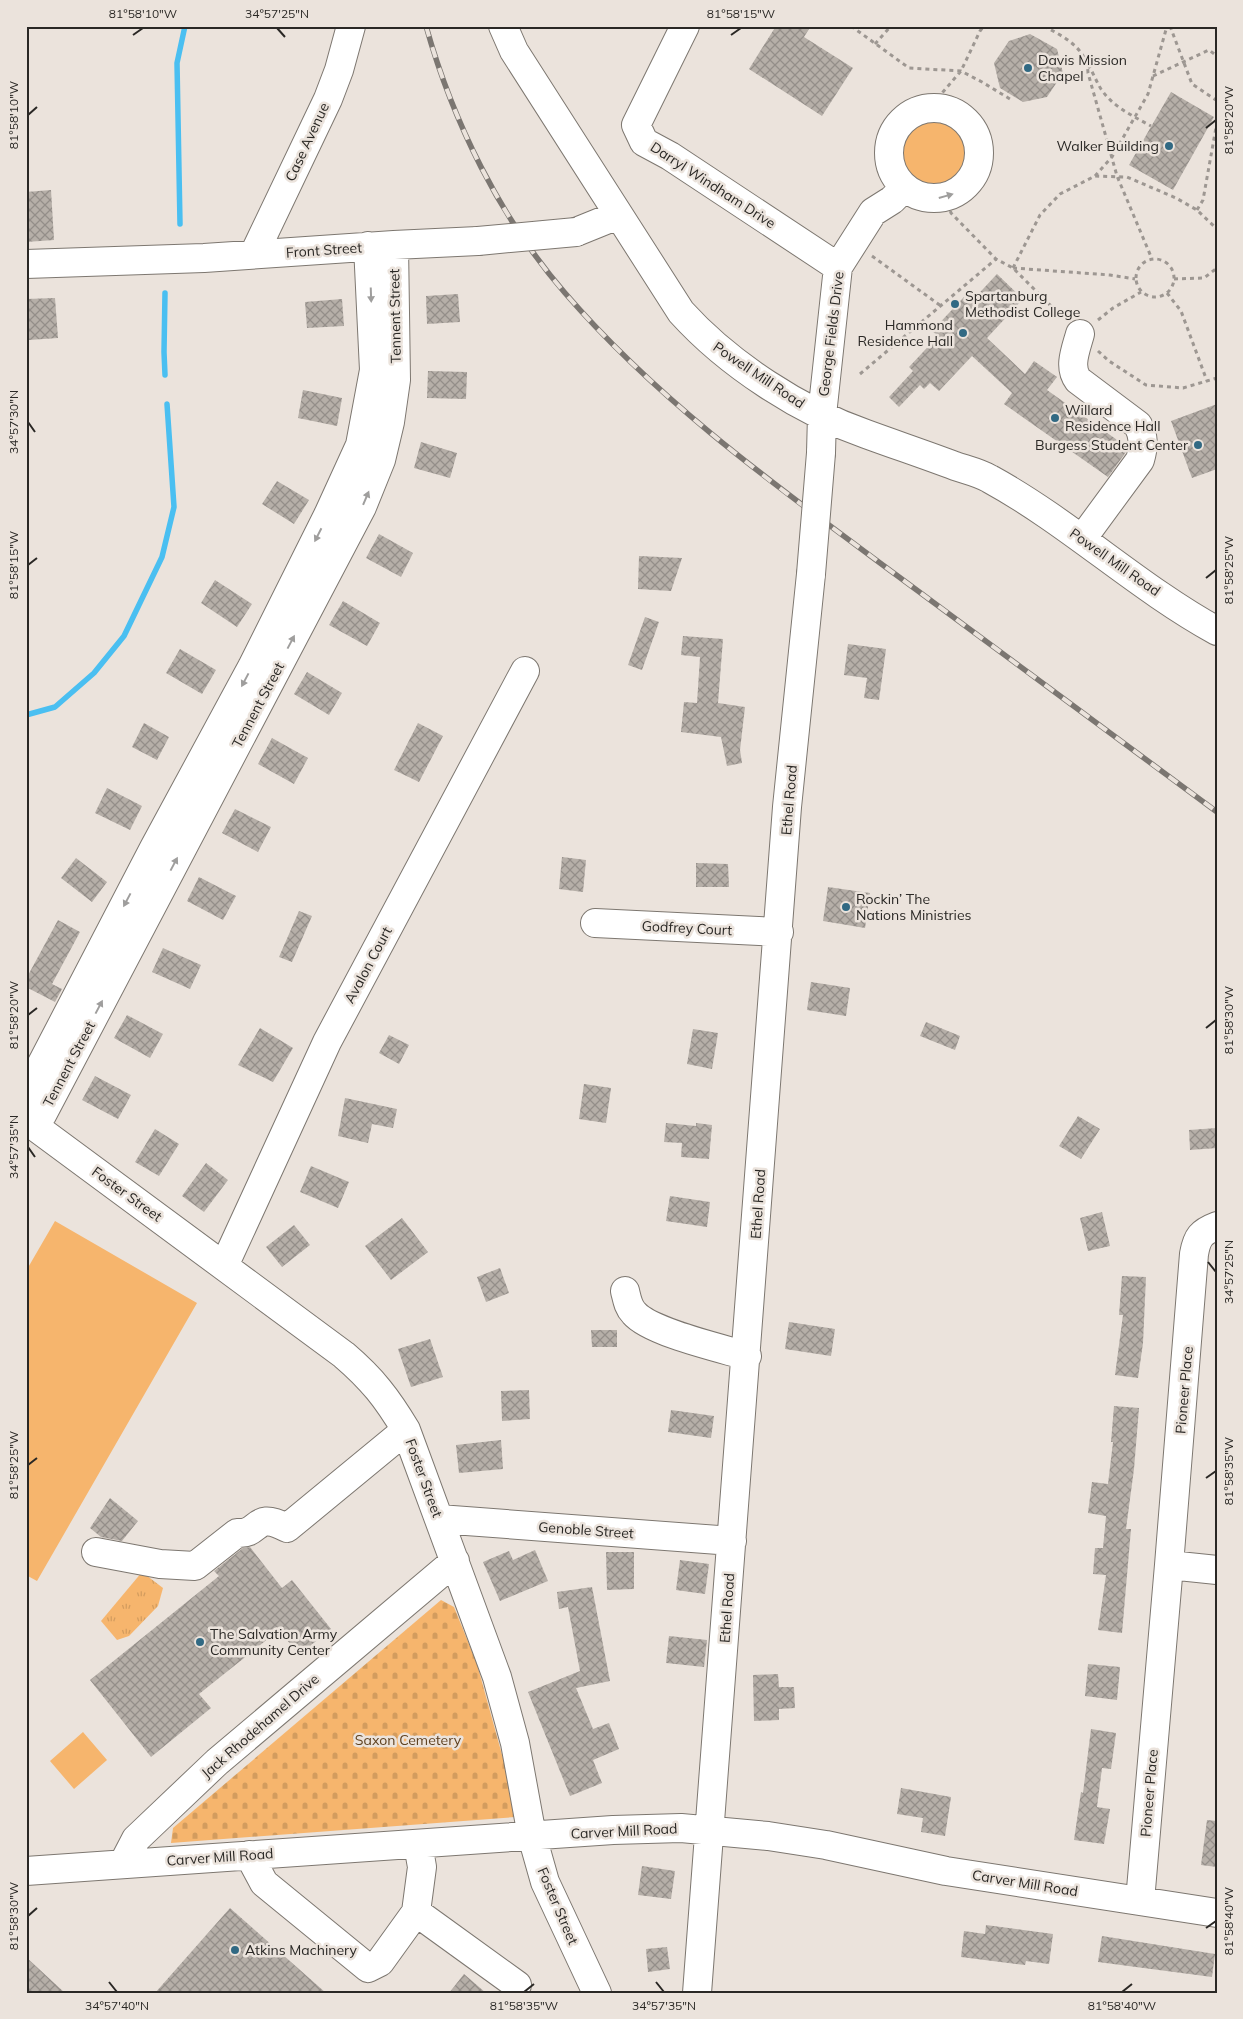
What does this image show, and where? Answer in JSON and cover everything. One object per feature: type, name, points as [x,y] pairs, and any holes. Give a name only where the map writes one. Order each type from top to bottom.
[{"type":"street","name":"Case Avenue","points":[[254,254],[328,99],[339,70],[351,26]]},
{"type":"street","name":"Powell Mill Road","points":[[504,26],[514,51],[681,312],[712,343],[760,379],[822,415],[863,433],[987,478],[1040,509],[1158,593],[1217,631]]},
{"type":"street","name":"Darryl Windham Drive","points":[[685,26],[636,124],[644,142],[670,156],[838,267]]},
{"type":"street","points":[[930,107],[939,108],[948,109],[964,118],[975,132],[980,150],[977,167],[969,183],[954,194],[937,199],[919,196],[904,188],[892,173],[888,156],[890,138],[899,123],[913,112],[930,107]]},
{"type":"street","name":"George Fields Drive","points":[[822,415],[838,267],[873,212],[892,200],[904,188]]},
{"type":"street","name":"Front Street","points":[[26,264],[254,254],[381,245],[478,241],[576,232],[618,215]]},
{"type":"street","name":"Tennent Street","points":[[26,1094],[154,848],[252,667],[360,445],[374,370],[381,245]]},
{"type":"street","name":"Tennent Street","points":[[27,1120],[42,1115],[368,492],[381,460],[390,422],[396,380],[381,245]]},
{"type":"street","points":[[1080,334],[1073,374],[1078,380],[1138,424],[1144,448],[1140,460],[1082,539]]},
{"type":"street","name":"Ethel Road","points":[[697,1993],[778,932],[788,807],[811,574],[821,453],[822,415]]},
{"type":"street","name":"Avalon Court","points":[[224,1266],[327,1042],[525,671]]},
{"type":"street","name":"Godfrey Court","points":[[595,923],[778,932]]},
{"type":"street","name":"Foster Street","points":[[27,1120],[344,1355],[369,1376],[390,1402],[406,1430],[497,1677],[515,1743],[532,1836],[545,1882],[597,1993]]},
{"type":"street","name":"Pioneer Place","points":[[1140,1901],[1194,1254],[1197,1240],[1205,1230],[1217,1226]]},
{"type":"street","points":[[625,1291],[629,1306],[634,1314],[657,1328],[746,1356]]},
{"type":"street","points":[[96,1552],[160,1564],[195,1566],[237,1533],[249,1531],[259,1523],[273,1521],[287,1528],[406,1430]]},
{"type":"street","name":"Genoble Street","points":[[439,1519],[732,1541]]},
{"type":"street","name":"Jack Rhodehamel Drive","points":[[123,1864],[136,1839],[217,1762],[455,1561]]},
{"type":"street","points":[[1169,1566],[1217,1570]]},
{"type":"street","name":"Carver Mill Road","points":[[26,1871],[622,1830],[681,1828],[768,1836],[946,1871],[1217,1913]]},
{"type":"street","points":[[249,1855],[264,1883],[368,1968],[380,1962],[416,1912],[422,1867],[418,1844]]},
{"type":"street","points":[[416,1912],[517,1985]]},
{"type":"path","points":[[850,26],[909,68],[961,72],[1010,99]]},
{"type":"path","points":[[875,44],[891,26]]},
{"type":"path","points":[[939,108],[942,93],[961,72],[984,26]]},
{"type":"path","points":[[1044,26],[1080,50],[1109,100],[1151,126]]},
{"type":"path","points":[[1169,26],[1192,84],[1216,101]]},
{"type":"path","points":[[1012,268],[1040,216],[1060,194],[1095,176],[1112,157],[1148,94],[1169,26]]},
{"type":"path","points":[[1153,76],[1209,50],[1217,56]]},
{"type":"path","points":[[1087,64],[1117,176],[1152,258]]},
{"type":"path","points":[[1216,101],[1217,87]]},
{"type":"path","points":[[1197,210],[1203,200],[1217,122]]},
{"type":"path","points":[[1095,176],[1127,177],[1176,198],[1197,210],[1217,228]]},
{"type":"path","points":[[945,196],[952,213],[996,259],[1012,268],[1109,361],[1146,385],[1183,388],[1217,378]]},
{"type":"path","points":[[854,242],[941,306]]},
{"type":"path","points":[[1152,258],[1168,263],[1173,270],[1174,279],[1172,287],[1167,293],[1154,297],[1141,292],[1136,279],[1139,266],[1152,258]]},
{"type":"path","points":[[860,374],[996,259]]},
{"type":"path","points":[[1012,268],[1110,275],[1136,279]]},
{"type":"path","points":[[1174,279],[1204,278],[1217,268]]},
{"type":"path","points":[[1080,334],[1112,308],[1141,292]]},
{"type":"path","points":[[1167,293],[1181,311],[1207,381]]},
{"type":"green space","points":[[933,120],[946,123],[956,130],[963,140],[966,153],[963,166],[956,176],[946,183],[933,186],[920,183],[910,176],[903,166],[900,153],[903,140],[910,130],[920,123]]},
{"type":"green space","points":[[55,1221],[197,1303],[37,1581],[26,1575],[26,1271]]},
{"type":"green space","points":[[142,1572],[163,1588],[158,1606],[129,1636],[117,1640],[101,1621]]},
{"type":"green space","name":"Saxon Cemetery","points":[[441,1600],[454,1607],[477,1664],[504,1762],[515,1817],[171,1843],[173,1828]]},
{"type":"green space","points":[[83,1732],[107,1760],[74,1789],[50,1761]]},
{"type":"building","points":[[776,26],[811,26],[804,37],[853,68],[822,116],[749,69]]},
{"type":"building","name":"Davis Mission Chapel","points":[[1030,34],[1057,49],[1063,73],[1047,97],[1023,102],[1000,88],[994,63],[1009,41]]},
{"type":"building","name":"Walker Building","points":[[1171,92],[1214,117],[1173,190],[1129,165]]},
{"type":"building","points":[[51,190],[54,240],[26,242],[26,192]]},
{"type":"building","points":[[997,274],[1023,299],[987,338],[1025,374],[1034,361],[1057,377],[1047,390],[1127,447],[1126,452],[1108,477],[1004,404],[1012,393],[972,356],[939,391],[930,383],[924,389],[920,385],[899,407],[889,397],[913,371],[909,367],[938,336],[932,331],[964,297],[970,303]]},
{"type":"building","points":[[458,294],[460,322],[427,324],[426,296]]},
{"type":"building","points":[[55,298],[58,338],[29,340],[26,299]]},
{"type":"building","points":[[342,299],[344,326],[307,328],[305,302]]},
{"type":"building","points":[[428,371],[467,372],[466,399],[427,398]]},
{"type":"building","points":[[303,390],[342,398],[337,426],[298,418]]},
{"type":"building","name":"Burgess Student Center","points":[[1217,404],[1217,469],[1192,478],[1171,421]]},
{"type":"building","points":[[421,442],[457,453],[450,478],[414,468]]},
{"type":"building","points":[[277,481],[309,500],[294,524],[262,504]]},
{"type":"building","points":[[379,534],[413,553],[401,577],[366,558]]},
{"type":"building","points":[[639,556],[682,558],[671,591],[638,589]]},
{"type":"building","points":[[215,580],[252,604],[237,627],[201,603]]},
{"type":"building","points":[[343,601],[380,623],[367,646],[329,625]]},
{"type":"building","points":[[645,617],[659,622],[642,670],[628,665]]},
{"type":"building","points":[[683,636],[723,639],[718,703],[745,707],[740,750],[742,763],[727,766],[721,737],[681,732],[684,702],[697,703],[700,657],[681,655]]},
{"type":"building","points":[[848,644],[886,649],[879,700],[864,698],[867,678],[844,675]]},
{"type":"building","points":[[180,649],[216,670],[202,694],[166,673]]},
{"type":"building","points":[[307,672],[342,693],[329,715],[294,694]]},
{"type":"building","points":[[144,723],[169,737],[157,760],[132,747]]},
{"type":"building","points":[[418,723],[443,736],[419,782],[394,770]]},
{"type":"building","points":[[272,738],[308,758],[294,784],[258,764]]},
{"type":"building","points":[[107,788],[142,806],[130,830],[95,813]]},
{"type":"building","points":[[235,809],[271,827],[258,852],[222,833]]},
{"type":"building","points":[[562,857],[586,860],[583,892],[559,889]]},
{"type":"building","points":[[76,858],[107,882],[92,902],[61,878]]},
{"type":"building","points":[[696,863],[728,864],[729,887],[696,887]]},
{"type":"building","points":[[199,877],[236,896],[223,920],[187,901]]},
{"type":"building","name":"Rockin’ The Nations Ministries","points":[[828,887],[870,893],[865,928],[823,921]]},
{"type":"building","points":[[299,911],[312,916],[292,962],[279,957]]},
{"type":"building","points":[[58,920],[80,932],[52,984],[62,989],[55,1002],[26,987],[26,979]]},
{"type":"building","points":[[163,948],[201,965],[190,989],[152,972]]},
{"type":"building","points":[[811,982],[850,988],[846,1016],[807,1010]]},
{"type":"building","points":[[127,1015],[163,1034],[150,1058],[114,1038]]},
{"type":"building","points":[[926,1022],[960,1036],[955,1050],[920,1036]]},
{"type":"building","points":[[260,1028],[293,1048],[273,1082],[238,1065]]},
{"type":"building","points":[[693,1029],[718,1033],[712,1069],[687,1064]]},
{"type":"building","points":[[389,1035],[409,1045],[399,1064],[379,1053]]},
{"type":"building","points":[[95,1076],[131,1095],[118,1119],[82,1100]]},
{"type":"building","points":[[584,1084],[611,1088],[606,1123],[579,1119]]},
{"type":"building","points":[[345,1098],[397,1109],[393,1128],[372,1124],[368,1143],[338,1136]]},
{"type":"building","points":[[1078,1116],[1100,1129],[1081,1159],[1059,1146]]},
{"type":"building","points":[[666,1123],[696,1126],[696,1123],[712,1125],[709,1159],[681,1157],[682,1143],[664,1142]]},
{"type":"building","points":[[1217,1128],[1217,1148],[1190,1150],[1189,1130]]},
{"type":"building","points":[[155,1129],[179,1144],[159,1176],[135,1162]]},
{"type":"building","points":[[206,1163],[228,1180],[204,1212],[182,1196]]},
{"type":"building","points":[[311,1166],[349,1182],[338,1208],[300,1192]]},
{"type":"building","points":[[670,1196],[710,1202],[707,1227],[666,1221]]},
{"type":"building","points":[[1102,1212],[1110,1246],[1088,1251],[1080,1218]]},
{"type":"building","points":[[402,1218],[428,1252],[391,1280],[365,1246]]},
{"type":"building","points":[[294,1225],[310,1245],[282,1267],[266,1247]]},
{"type":"building","points":[[500,1268],[509,1293],[486,1302],[477,1277]]},
{"type":"building","points":[[1122,1276],[1146,1277],[1143,1343],[1138,1378],[1115,1375],[1123,1315],[1119,1315]]},
{"type":"building","points":[[789,1322],[835,1329],[831,1356],[785,1349]]},
{"type":"building","points":[[591,1330],[617,1330],[617,1347],[592,1347]]},
{"type":"building","points":[[430,1339],[443,1377],[411,1387],[398,1349]]},
{"type":"building","points":[[529,1390],[530,1419],[502,1421],[501,1391]]},
{"type":"building","points":[[1114,1406],[1139,1408],[1134,1469],[1126,1529],[1131,1529],[1122,1633],[1098,1630],[1106,1575],[1093,1574],[1095,1548],[1103,1548],[1106,1516],[1088,1513],[1092,1482],[1108,1484],[1113,1442],[1111,1442]]},
{"type":"building","points":[[671,1410],[714,1416],[711,1438],[668,1432]]},
{"type":"building","points":[[501,1440],[503,1469],[459,1473],[456,1445]]},
{"type":"building","points":[[110,1498],[138,1521],[122,1541],[101,1537],[90,1528]]},
{"type":"building","name":"The Salvation Army Community Center","points":[[250,1547],[282,1588],[292,1580],[331,1629],[299,1655],[279,1630],[199,1694],[211,1708],[151,1757],[90,1680],[219,1576],[214,1571],[243,1548]]},
{"type":"building","points":[[535,1550],[548,1581],[500,1601],[483,1562],[509,1551],[513,1560]]},
{"type":"building","points":[[606,1552],[634,1552],[634,1589],[607,1590]]},
{"type":"building","points":[[680,1560],[709,1564],[705,1594],[676,1590]]},
{"type":"building","points":[[592,1587],[610,1681],[576,1688],[593,1729],[609,1723],[619,1749],[593,1760],[602,1783],[570,1796],[528,1692],[580,1671],[568,1607],[559,1609],[557,1592]]},
{"type":"building","points":[[669,1636],[707,1640],[704,1667],[666,1663]]},
{"type":"building","points":[[1088,1664],[1120,1667],[1117,1700],[1085,1696]]},
{"type":"building","points":[[778,1674],[779,1687],[794,1687],[795,1708],[779,1709],[779,1720],[754,1721],[753,1675]]},
{"type":"building","points":[[1091,1729],[1116,1733],[1111,1769],[1102,1768],[1097,1807],[1110,1809],[1104,1844],[1074,1840],[1081,1792],[1083,1793]]},
{"type":"building","points":[[901,1788],[951,1797],[945,1836],[921,1832],[923,1818],[897,1814]]},
{"type":"building","points":[[1207,1820],[1217,1821],[1217,1867],[1201,1865]]},
{"type":"building","points":[[642,1866],[675,1871],[671,1899],[638,1895]]},
{"type":"building","name":"Atkins Machinery","points":[[230,1908],[326,1993],[155,1993]]},
{"type":"building","points":[[986,1925],[1053,1934],[1049,1964],[1026,1961],[1025,1965],[961,1957],[964,1931],[985,1934]]},
{"type":"building","points":[[1102,1936],[1215,1954],[1212,1977],[1098,1962]]},
{"type":"building","points":[[667,1947],[670,1969],[648,1972],[646,1949]]},
{"type":"building","points":[[26,1957],[65,1993],[26,1993]]},
{"type":"building","points":[[464,1974],[486,1993],[449,1993]]},
{"type":"waterway","points":[[180,224],[177,63],[185,26]]},
{"type":"waterway","points":[[165,293],[165,375]]},
{"type":"waterway","points":[[26,715],[55,707],[94,673],[124,636],[162,557],[174,507],[167,404]]},
{"type":"railway","points":[[426,26],[450,98],[481,167],[500,201],[541,264],[602,333],[640,371],[722,442],[851,542],[1217,812]]},
{"type":"place","name":"Davis Mission Chapel","points":[[1028,68]]},
{"type":"place","name":"Walker Building","points":[[1169,146]]},
{"type":"place","name":"Spartanburg Methodist College","points":[[955,304]]},
{"type":"place","name":"Hammond Residence Hall","points":[[963,333]]},
{"type":"place","name":"Willard Residence Hall","points":[[1055,418]]},
{"type":"place","name":"Burgess Student Center","points":[[1198,445]]},
{"type":"place","name":"Rockin’ The Nations Ministries","points":[[846,907]]},
{"type":"place","name":"The Salvation Army Community Center","points":[[200,1642]]},
{"type":"place","name":"Atkins Machinery","points":[[235,1950]]}]
